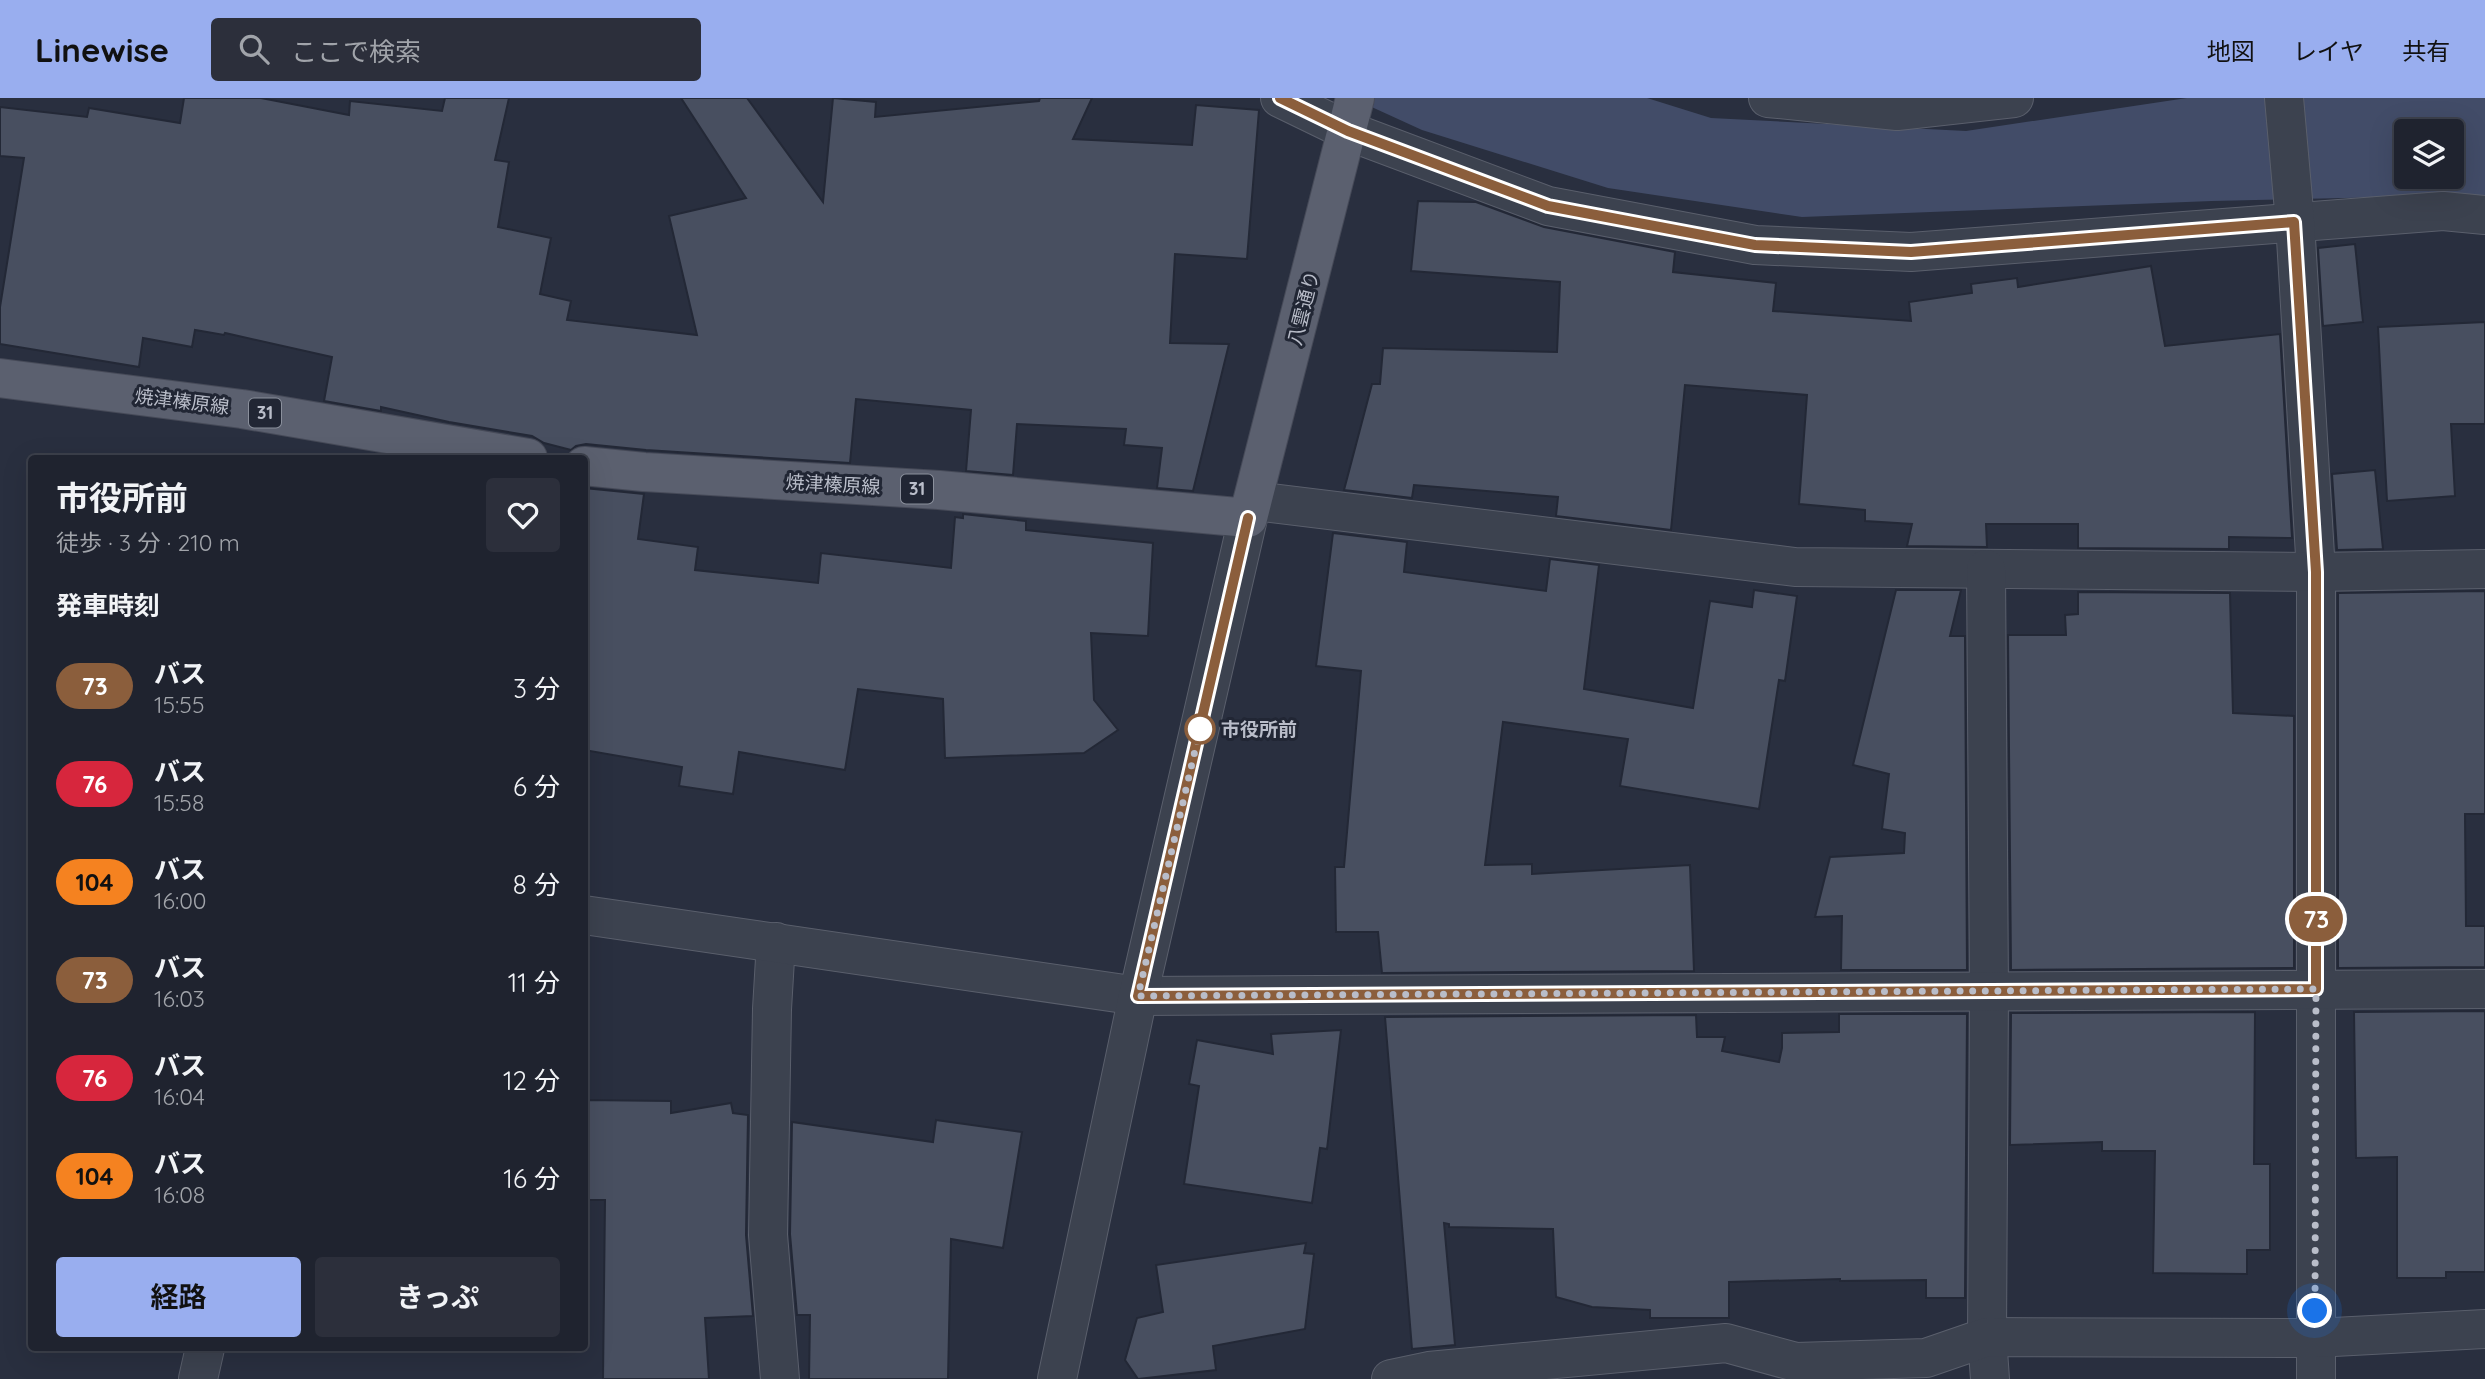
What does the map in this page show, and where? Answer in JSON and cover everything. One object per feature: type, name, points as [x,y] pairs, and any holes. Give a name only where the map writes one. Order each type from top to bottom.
[{"type":"main road","name":"八雲通り","points":[[1251,509],[1352,114]]},
{"type":"main road","name":"焼津榛原線","points":[[0,378],[242,409],[510,455]]},
{"type":"main road","name":"焼津榛原線","points":[[588,466],[1251,509]]},
{"type":"street","points":[[1280,98],[1352,114],[1548,206],[1755,245],[1911,252],[2443,211],[2485,215]]},
{"type":"street","points":[[1768,98],[1897,111],[2014,98]]},
{"type":"street","points":[[2284,98],[2316,572],[2315,1379]]},
{"type":"street","points":[[1057,1379],[1138,996],[1251,509],[1795,567],[2316,572],[2485,569]]},
{"type":"street","points":[[1986,569],[1989,990],[1987,1337],[1990,1379]]},
{"type":"street","points":[[588,916],[1138,996],[2485,989]]},
{"type":"street","points":[[776,942],[772,1009],[768,1235],[780,1379]]},
{"type":"street","points":[[1391,1379],[1726,1343],[1796,1362],[1926,1358],[1987,1337],[2315,1338],[2485,1329]]},
{"type":"street","points":[[198,1379],[204,1351]]},
{"type":"water","points":[[1352,98],[1647,98],[1711,118],[1966,131],[2187,98],[2485,98],[2485,195],[2212,201],[1802,217],[1608,188],[1422,130]]},
{"type":"building","points":[[184,98],[261,98],[349,115],[350,101],[442,111],[445,98],[509,98],[495,160],[509,162],[498,227],[551,238],[540,294],[571,301],[567,320],[697,335],[669,216],[746,198],[681,98],[747,98],[823,202],[833,98],[876,102],[875,117],[1039,101],[1040,98],[1092,98],[1073,139],[1192,145],[1196,105],[1259,110],[1247,259],[1175,254],[1170,343],[1229,344],[1193,491],[1157,488],[1162,448],[1124,445],[1126,429],[1017,424],[1013,475],[966,471],[971,410],[856,399],[850,463],[586,444],[571,450],[544,443],[532,436],[381,407],[381,411],[324,401],[332,357],[225,333],[195,330],[192,347],[143,338],[139,367],[0,344],[0,307],[24,158],[0,156],[0,107],[87,117],[89,108],[180,123]]},
{"type":"building","points":[[1418,201],[1476,202],[1544,227],[1675,252],[1673,272],[1776,283],[1773,311],[1911,321],[1909,302],[1972,293],[1971,284],[2017,278],[2018,287],[2151,266],[2165,346],[2280,334],[2292,538],[2229,537],[2229,549],[2078,548],[2078,524],[1986,524],[1987,547],[1907,546],[1912,524],[1865,521],[1865,510],[1799,504],[1807,395],[1685,385],[1671,530],[1556,516],[1558,497],[1414,485],[1412,498],[1344,490],[1372,384],[1380,384],[1383,348],[1557,352],[1560,282],[1411,271]]},
{"type":"building","points":[[2355,244],[2363,322],[2323,326],[2318,248]]},
{"type":"building","points":[[2485,322],[2485,424],[2451,424],[2455,496],[2387,501],[2378,327]]},
{"type":"building","points":[[2375,470],[2383,549],[2337,550],[2332,474]]},
{"type":"building","points":[[588,488],[644,494],[638,539],[698,547],[695,570],[818,583],[821,553],[951,568],[955,517],[963,518],[963,514],[1026,521],[1026,530],[1153,543],[1148,636],[1091,633],[1094,700],[1118,730],[1084,753],[945,758],[943,699],[858,689],[845,770],[739,752],[733,794],[679,786],[682,767],[588,751]]},
{"type":"building","points":[[1333,533],[1407,542],[1404,572],[1546,591],[1550,559],[1599,565],[1584,689],[1693,708],[1710,601],[1752,607],[1754,590],[1797,596],[1785,681],[1779,680],[1759,809],[1620,786],[1628,739],[1503,722],[1485,865],[1532,864],[1532,874],[1690,865],[1694,971],[1382,973],[1378,932],[1336,932],[1335,867],[1344,867],[1361,671],[1316,666]]},
{"type":"building","points":[[1896,590],[1961,590],[1950,636],[1965,636],[1967,970],[1841,970],[1842,916],[1815,917],[1830,857],[1904,853],[1905,833],[1882,829],[1889,774],[1853,765]]},
{"type":"building","points":[[2485,591],[2485,814],[2465,814],[2466,926],[2485,926],[2485,967],[2338,968],[2338,593]]},
{"type":"building","points":[[2078,592],[2230,593],[2233,713],[2294,716],[2294,968],[2011,970],[2008,635],[2066,635],[2065,615],[2078,614]]},
{"type":"building","points":[[2485,1011],[2485,1272],[2446,1272],[2446,1278],[2397,1278],[2397,1157],[2356,1158],[2354,1012]]},
{"type":"building","points":[[2255,1012],[2254,1164],[2270,1164],[2270,1250],[2247,1250],[2247,1274],[2153,1273],[2155,1151],[2102,1151],[2102,1142],[2010,1145],[2011,1013]]},
{"type":"building","points":[[1839,1014],[1967,1014],[1965,1298],[1926,1298],[1926,1280],[1729,1282],[1729,1318],[1650,1318],[1650,1310],[1592,1307],[1556,1297],[1553,1229],[1449,1227],[1449,1224],[1444,1223],[1455,1345],[1412,1349],[1385,1017],[1696,1015],[1697,1037],[1725,1037],[1722,1051],[1779,1062],[1782,1033],[1839,1032]]},
{"type":"building","points":[[1341,1030],[1327,1149],[1320,1148],[1312,1203],[1184,1184],[1199,1086],[1189,1084],[1197,1040],[1273,1054],[1271,1034]]},
{"type":"building","points":[[588,1100],[671,1101],[671,1113],[731,1103],[733,1113],[748,1115],[746,1235],[753,1316],[705,1318],[709,1379],[603,1379],[605,1200],[588,1200]]},
{"type":"building","points":[[936,1120],[1022,1132],[1003,1248],[951,1239],[948,1379],[809,1379],[810,1315],[797,1315],[790,1234],[792,1122],[933,1142]]},
{"type":"building","points":[[1306,1243],[1304,1253],[1314,1254],[1305,1329],[1213,1346],[1216,1370],[1138,1379],[1125,1360],[1137,1318],[1163,1312],[1156,1265]]},
{"type":"bus line","name":"73","points":[[1248,518],[1138,996],[2316,989],[2316,572],[2294,222],[1911,252],[1755,245],[1548,206],[1348,131],[1280,98]]},
{"type":"place","name":"市役所前","points":[[1200,729]]},
{"type":"route","points":[[1200,729],[1138,996],[2316,989],[2315,1311]]}]
